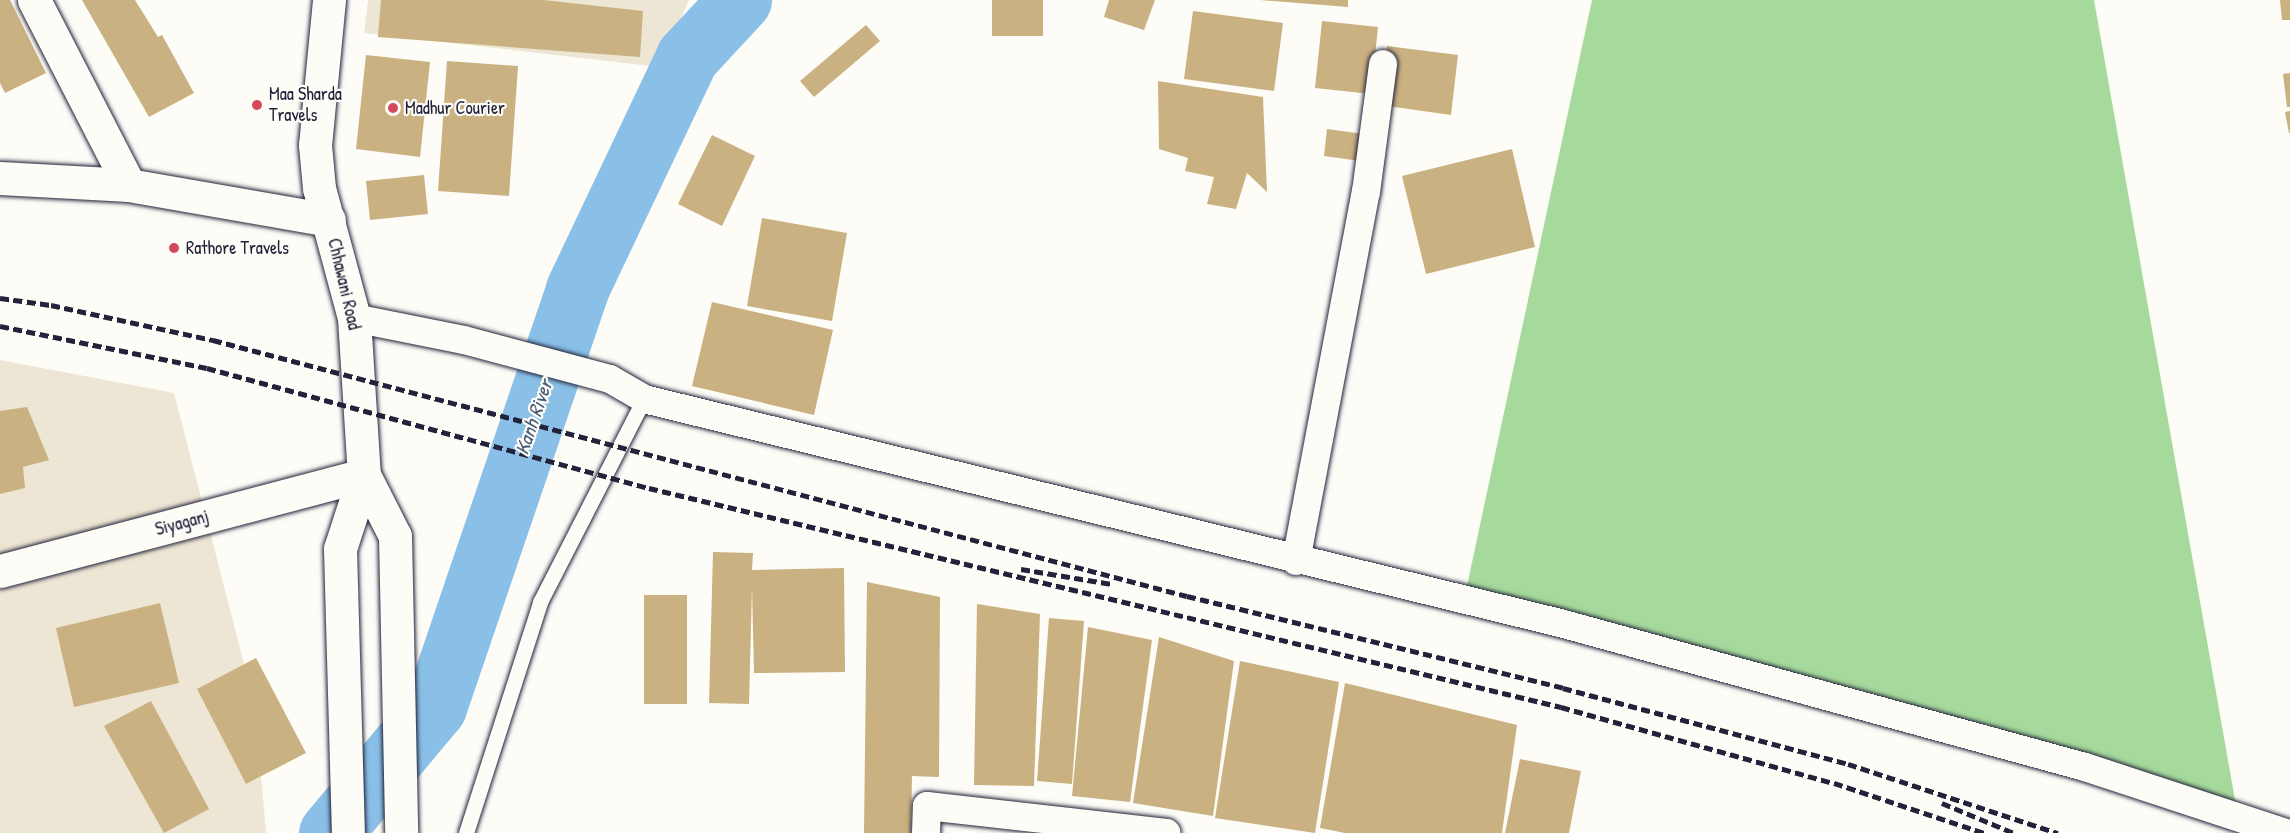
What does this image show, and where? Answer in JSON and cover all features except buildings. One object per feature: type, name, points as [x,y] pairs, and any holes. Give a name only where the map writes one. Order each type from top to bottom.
[{"type":"street","points":[[34,0],[129,185]]},
{"type":"street","name":"Chhawani Road","points":[[329,0],[315,145],[319,188],[354,318],[364,475],[340,549],[348,833]]},
{"type":"street","points":[[1296,561],[1366,192],[1383,64]]},
{"type":"street","points":[[0,178],[129,185],[329,220]]},
{"type":"street","points":[[354,318],[464,340],[610,379],[644,399],[1296,561],[1560,623],[2063,760],[2286,833]]},
{"type":"street","points":[[364,475],[395,536],[401,833]]},
{"type":"street","name":"Siyaganj","points":[[0,571],[364,475]]},
{"type":"street","points":[[926,833],[927,806],[1166,833]]},
{"type":"lane","points":[[466,833],[540,602],[644,399]]},
{"type":"shaded area","points":[[368,0],[689,0],[659,67],[364,33]]},
{"type":"shaded area","points":[[0,360],[174,393],[255,706],[266,833],[0,833]]},
{"type":"green space","points":[[1592,0],[2094,0],[2238,817],[1464,600]]},
{"type":"waterway","name":"Kanh River","points":[[330,833],[435,707],[577,289],[687,57],[740,0]]},
{"type":"railway","points":[[0,298],[51,305],[213,340],[1187,596],[1563,688],[1848,764],[2058,833]]},
{"type":"railway","points":[[0,326],[207,368],[649,488],[1561,707],[1834,783],[1984,833]]},
{"type":"railway","points":[[1021,569],[1112,584]]},
{"type":"railway","points":[[1942,803],[2014,833]]},
{"type":"place","name":"Maa Sharda Travels","points":[[257,105]]},
{"type":"place","name":"Madhur Courier","points":[[393,108]]},
{"type":"place","name":"Rathore Travels","points":[[174,248]]}]
